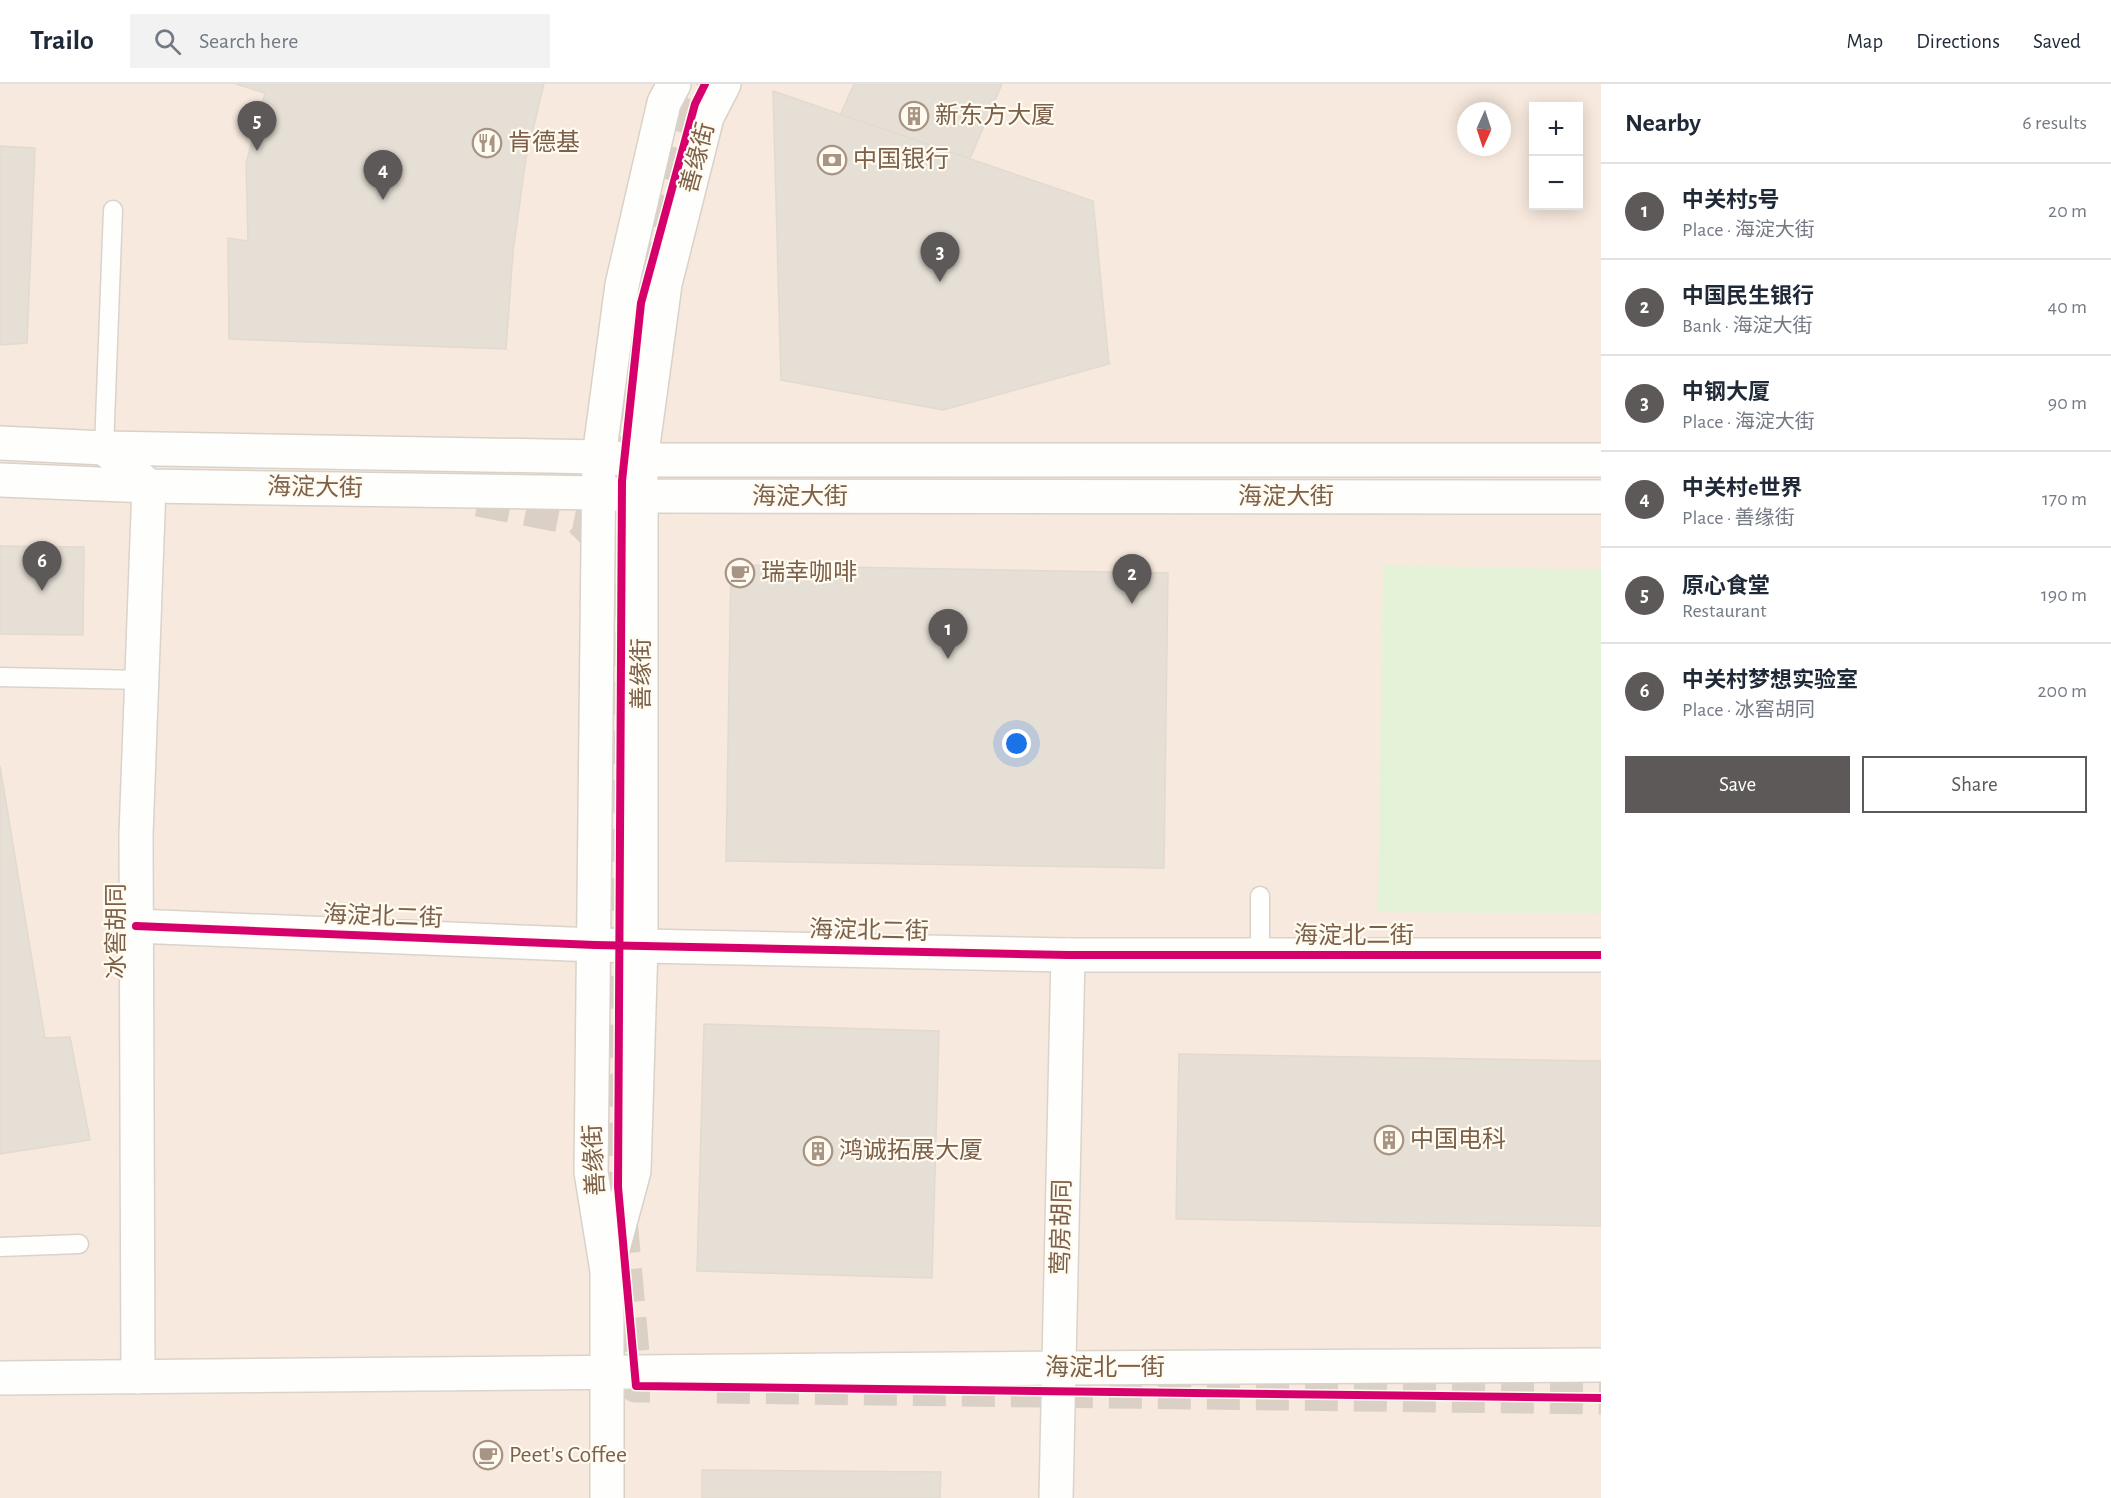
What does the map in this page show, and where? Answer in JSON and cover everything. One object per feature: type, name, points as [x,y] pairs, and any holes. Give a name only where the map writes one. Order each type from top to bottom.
[{"type":"main road","name":"善缘街","points":[[607,1498],[607,1271],[591,1172],[599,457],[622,285],[664,103],[674,84]]},
{"type":"main road","name":"善缘街","points":[[607,1271],[634,1171],[642,945],[641,460],[665,284],[707,117],[724,84]]},
{"type":"main road","name":"海淀大街","points":[[0,443],[104,448],[599,457],[641,460],[1601,460]]},
{"type":"main road","points":[[104,448],[149,486]]},
{"type":"main road","name":"海淀大街","points":[[0,480],[149,486],[599,493],[642,496],[1601,497]]},
{"type":"main road","name":"冰窖胡同","points":[[138,1377],[136,835],[149,486]]},
{"type":"main road","name":"海淀北二街","points":[[136,926],[595,945],[1068,955],[1601,955]]},
{"type":"main road","name":"莺房胡同","points":[[1056,1498],[1068,955]]},
{"type":"main road","name":"海淀北一街","points":[[138,1377],[1601,1365]]},
{"type":"main road","points":[[0,1378],[138,1377]]},
{"type":"lane","points":[[104,448],[113,210]]},
{"type":"lane","points":[[0,677],[142,680]]},
{"type":"lane","points":[[1260,897],[1260,955]]},
{"type":"lane","points":[[0,1247],[79,1244]]},
{"type":"shaded area","points":[[0,84],[1601,84],[1601,1498],[0,1498]]},
{"type":"green space","points":[[1383,565],[1601,570],[1601,914],[1378,912]]},
{"type":"building","points":[[236,84],[544,84],[526,158],[513,252],[506,349],[229,339],[228,238],[248,241],[246,163],[265,93]]},
{"type":"building","name":"新东方大厦","points":[[854,84],[1002,84],[963,175],[826,147]]},
{"type":"building","points":[[773,91],[1093,201],[1109,364],[943,410],[781,380]]},
{"type":"building","points":[[0,146],[35,148],[27,343],[0,345]]},
{"type":"building","points":[[0,546],[84,547],[83,635],[0,634]]},
{"type":"building","points":[[731,565],[1168,573],[1164,868],[726,861]]},
{"type":"building","points":[[0,766],[45,1038],[70,1037],[90,1140],[0,1154]]},
{"type":"building","name":"鸿诚拓展大厦","points":[[704,1024],[939,1031],[932,1278],[697,1271]]},
{"type":"building","name":"中国电科","points":[[1179,1054],[1601,1061],[1601,1226],[1176,1219]]},
{"type":"building","points":[[702,1470],[941,1472],[940,1498],[702,1498]]},
{"type":"tunnel","points":[[650,1386],[636,1386],[618,1187],[622,481],[641,303],[695,104],[705,84]]},
{"type":"tunnel","points":[[478,500],[581,520],[605,545],[607,557]]},
{"type":"tunnel","points":[[717,1387],[1601,1398]]},
{"type":"cycle path","points":[[705,84],[695,104],[641,303],[622,481],[618,1187],[636,1386],[1601,1398]]},
{"type":"cycle path","points":[[136,926],[595,945],[1068,955],[1601,955]]},
{"type":"place","name":"新东方大厦","points":[[914,116]]},
{"type":"place","name":"肯德基","points":[[487,143]]},
{"type":"place","name":"原心食堂","points":[[257,151]]},
{"type":"place","name":"中国银行","points":[[832,160]]},
{"type":"place","name":"中关村e世界","points":[[383,200]]},
{"type":"place","name":"中钢大厦","points":[[940,282]]},
{"type":"place","name":"瑞幸咖啡","points":[[740,573]]},
{"type":"place","name":"中关村梦想实验室","points":[[42,591]]},
{"type":"place","name":"中国民生银行","points":[[1132,604]]},
{"type":"place","name":"中关村5号","points":[[948,659]]},
{"type":"place","name":"中国电科","points":[[1389,1140]]},
{"type":"place","name":"鸿诚拓展大厦","points":[[818,1151]]},
{"type":"place","name":"Peet's Coffee","points":[[488,1455]]}]
